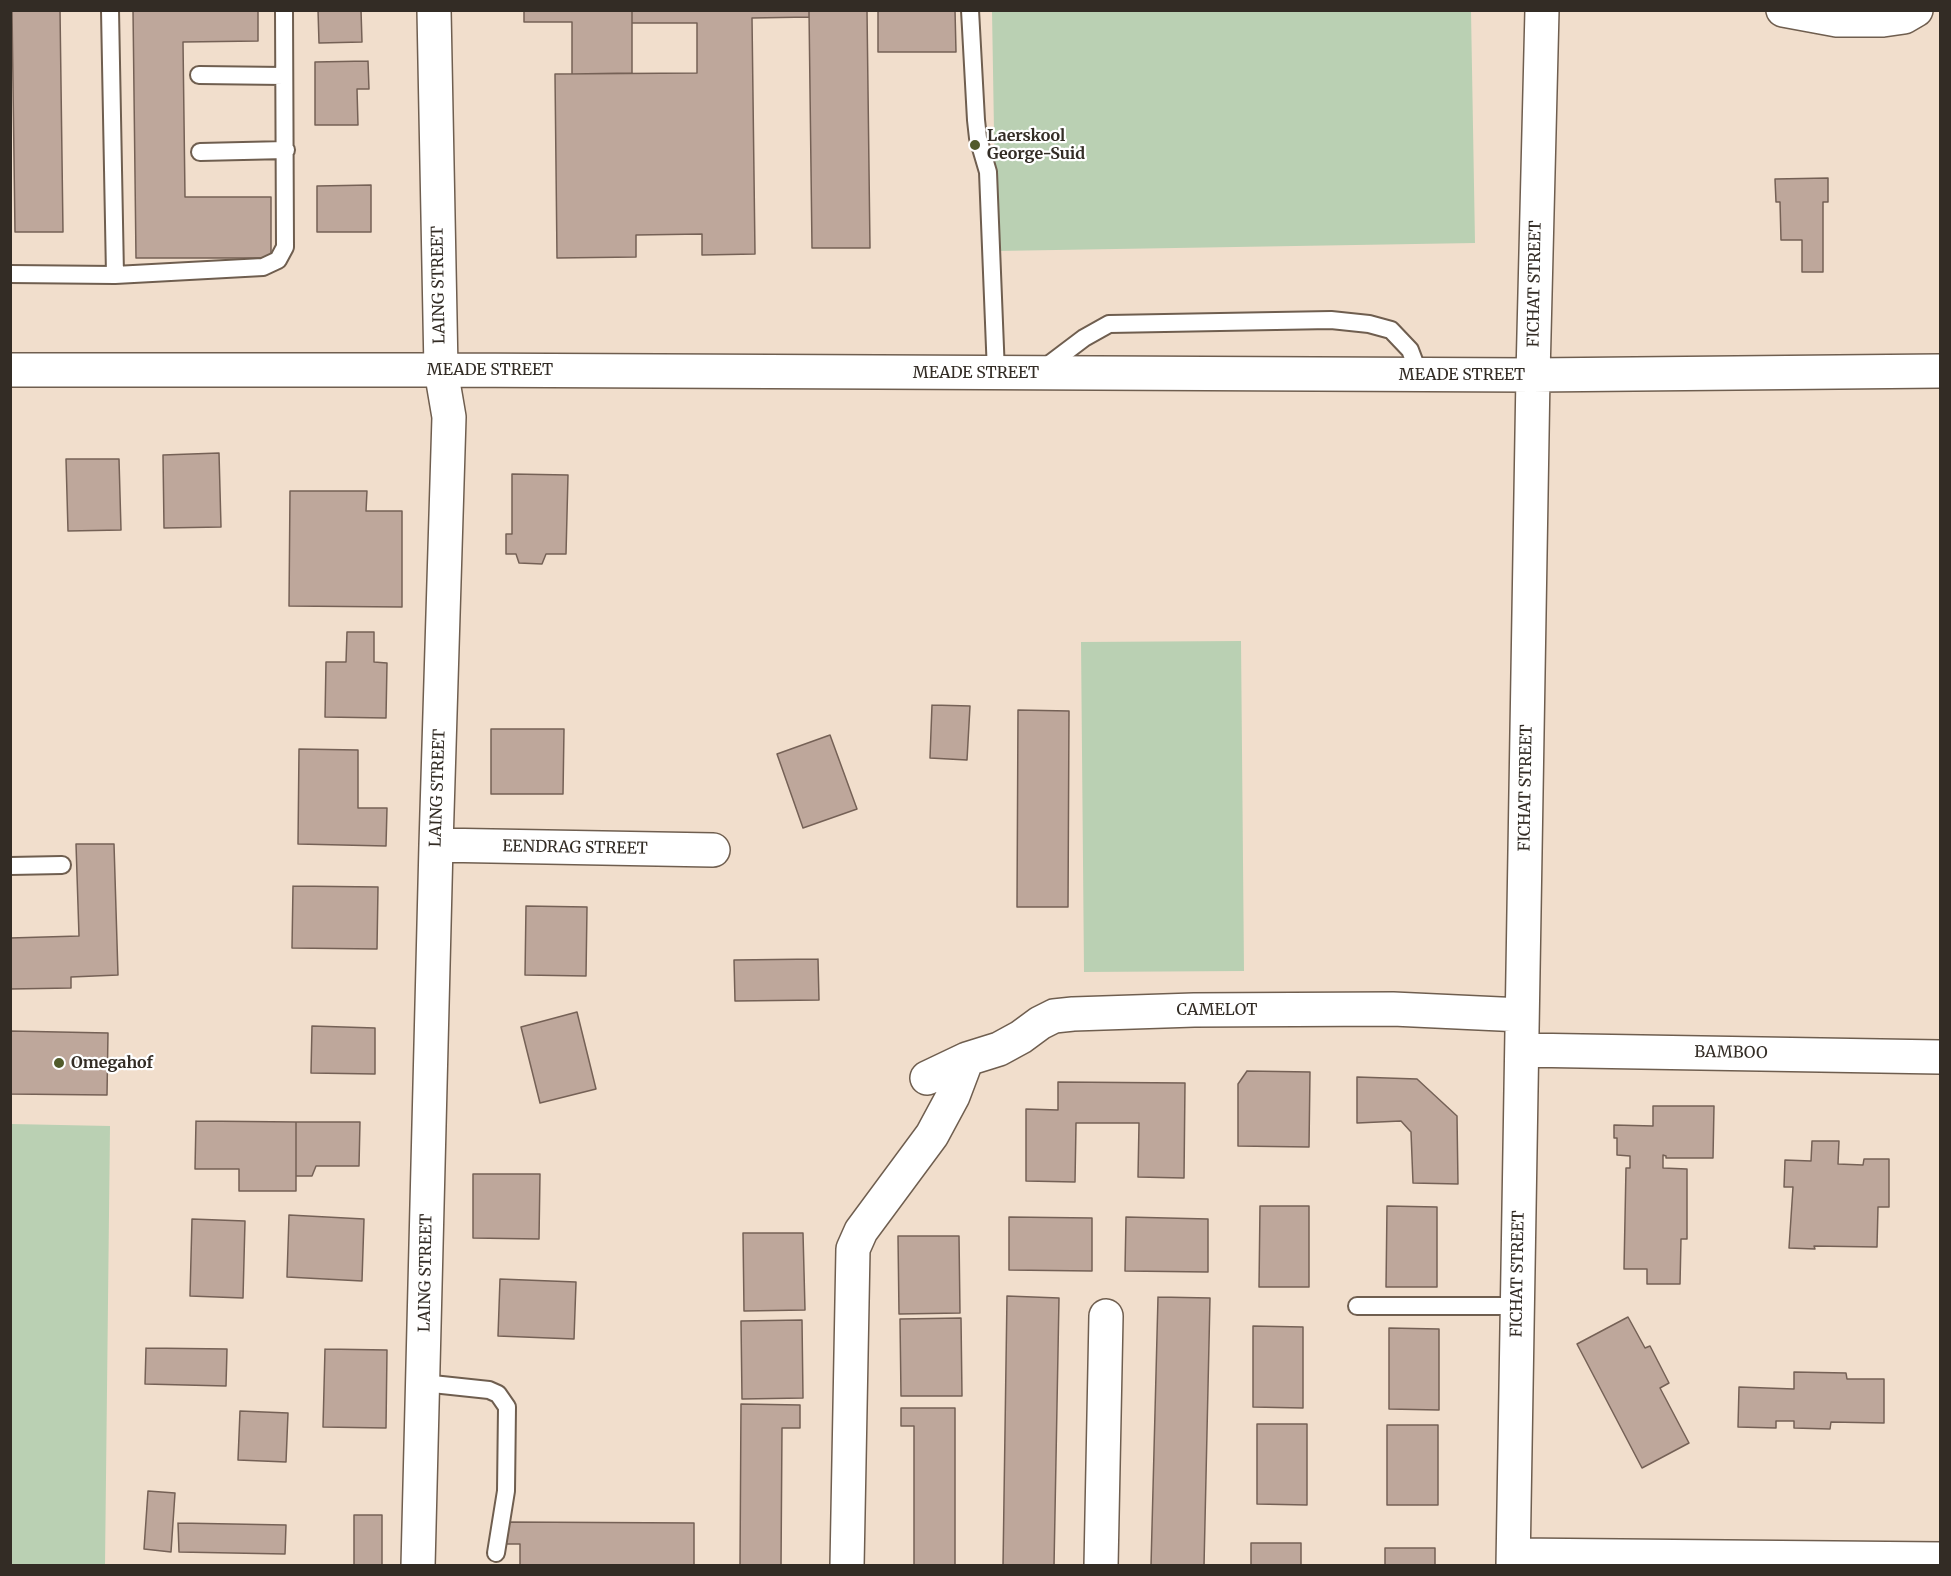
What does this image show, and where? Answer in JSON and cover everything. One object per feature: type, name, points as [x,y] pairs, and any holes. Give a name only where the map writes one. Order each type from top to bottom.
[{"type":"street","name":"LAING STREET","points":[[418,1566],[449,417],[441,370],[434,10]]},
{"type":"street","name":"FICHAT STREET","points":[[1513,1560],[1533,375],[1542,10]]},
{"type":"street","points":[[1784,10],[1837,20],[1904,17],[1916,10]]},
{"type":"street","name":"MEADE STREET","points":[[10,370],[1533,375],[1941,371]]},
{"type":"street","name":"EENDRAG STREET","points":[[436,845],[714,850]]},
{"type":"street","name":"CAMELOT","points":[[927,1078],[967,1059],[999,1049],[1054,1016],[1194,1010],[1392,1009],[1522,1015]]},
{"type":"street","name":"BAMBOO","points":[[1522,1050],[1941,1057]]},
{"type":"street","points":[[847,1566],[853,1249],[861,1231],[932,1135],[953,1096],[967,1059]]},
{"type":"street","points":[[1101,1566],[1106,1316]]},
{"type":"street","points":[[1513,1560],[1941,1559]]},
{"type":"lane","points":[[110,10],[115,275]]},
{"type":"lane","points":[[10,274],[115,275],[263,267],[278,260],[285,247],[284,10]]},
{"type":"lane","points":[[970,10],[978,138],[988,172],[996,373]]},
{"type":"lane","points":[[199,75],[284,76]]},
{"type":"lane","points":[[200,152],[286,150]]},
{"type":"lane","points":[[1038,373],[1084,338],[1109,324],[1331,320],[1370,324],[1391,330],[1410,350],[1419,374]]},
{"type":"lane","points":[[10,866],[62,865]]},
{"type":"lane","points":[[1357,1306],[1518,1306]]},
{"type":"lane","points":[[423,1383],[489,1390],[498,1394],[507,1407],[506,1491],[496,1553]]},
{"type":"green space","points":[[992,11],[1471,11],[1475,243],[996,251]]},
{"type":"green space","points":[[1241,641],[1244,971],[1084,972],[1081,642]]},
{"type":"green space","points":[[11,1124],[110,1126],[105,1565],[11,1565]]},
{"type":"building","points":[[12,10],[60,10],[63,232],[15,232]]},
{"type":"building","points":[[133,10],[258,10],[258,41],[183,42],[185,197],[271,197],[271,258],[136,258]]},
{"type":"building","points":[[318,10],[361,10],[362,42],[319,43]]},
{"type":"building","points":[[524,10],[632,10],[632,73],[572,74],[572,22],[524,22]]},
{"type":"building","points":[[632,10],[809,10],[809,17],[752,18],[755,254],[702,255],[702,234],[636,235],[636,257],[557,258],[555,74],[697,73],[697,23],[632,23]]},
{"type":"building","points":[[809,10],[867,10],[870,248],[812,248]]},
{"type":"building","points":[[878,10],[955,10],[956,52],[878,52]]},
{"type":"building","points":[[368,61],[369,89],[357,89],[358,125],[315,125],[315,62]]},
{"type":"building","points":[[1828,178],[1828,202],[1823,202],[1823,272],[1802,272],[1802,240],[1781,240],[1780,202],[1776,202],[1775,179]]},
{"type":"building","points":[[371,185],[371,232],[317,232],[317,186]]},
{"type":"building","points":[[219,453],[221,527],[164,528],[163,455]]},
{"type":"building","points":[[66,459],[119,459],[121,530],[68,531]]},
{"type":"building","points":[[512,474],[568,475],[566,554],[546,554],[542,564],[519,563],[516,554],[506,554],[506,534],[512,534]]},
{"type":"building","points":[[290,491],[367,491],[366,511],[402,511],[402,607],[289,606]]},
{"type":"building","points":[[347,632],[374,632],[374,662],[387,663],[386,718],[325,717],[326,662],[346,662]]},
{"type":"building","points":[[932,705],[970,706],[967,760],[930,758]]},
{"type":"building","points":[[1018,710],[1069,711],[1068,907],[1017,907]]},
{"type":"building","points":[[491,729],[564,729],[563,794],[491,794]]},
{"type":"building","points":[[830,735],[857,809],[803,828],[777,754]]},
{"type":"building","points":[[299,749],[358,750],[358,808],[387,808],[386,846],[298,844]]},
{"type":"building","points":[[76,844],[114,844],[118,975],[71,977],[71,988],[10,989],[10,938],[79,936]]},
{"type":"building","points":[[293,886],[378,887],[377,949],[292,948]]},
{"type":"building","points":[[526,906],[587,907],[586,976],[525,975]]},
{"type":"building","points":[[818,959],[819,1000],[735,1001],[734,960]]},
{"type":"building","points":[[577,1012],[596,1089],[540,1103],[521,1027]]},
{"type":"building","points":[[312,1026],[375,1028],[375,1074],[311,1073]]},
{"type":"building","name":"Omegahof","points":[[10,1031],[108,1033],[107,1095],[10,1094]]},
{"type":"building","points":[[1247,1071],[1310,1072],[1309,1147],[1238,1146],[1238,1084]]},
{"type":"building","points":[[1357,1077],[1417,1079],[1457,1116],[1458,1184],[1413,1183],[1411,1132],[1401,1121],[1357,1123]]},
{"type":"building","points":[[1058,1082],[1185,1083],[1184,1178],[1138,1177],[1139,1123],[1076,1123],[1075,1182],[1026,1181],[1026,1109],[1058,1110]]},
{"type":"building","points":[[1653,1106],[1714,1106],[1713,1158],[1666,1158],[1663,1155],[1663,1168],[1687,1169],[1687,1239],[1681,1239],[1680,1284],[1647,1284],[1647,1269],[1624,1269],[1626,1168],[1630,1168],[1630,1156],[1617,1155],[1614,1125],[1653,1126]]},
{"type":"building","points":[[196,1121],[296,1122],[296,1191],[239,1191],[239,1169],[195,1169]]},
{"type":"building","points":[[296,1122],[360,1122],[359,1166],[316,1166],[312,1176],[296,1176]]},
{"type":"building","points":[[1812,1141],[1839,1141],[1838,1164],[1863,1165],[1864,1159],[1889,1159],[1889,1207],[1878,1207],[1877,1247],[1789,1248],[1793,1187],[1784,1187],[1785,1160],[1811,1161]]},
{"type":"building","points":[[473,1174],[540,1174],[539,1239],[473,1238]]},
{"type":"building","points":[[1260,1206],[1309,1206],[1309,1287],[1259,1287]]},
{"type":"building","points":[[1387,1206],[1437,1207],[1437,1287],[1386,1287]]},
{"type":"building","points":[[289,1215],[364,1219],[362,1281],[287,1277]]},
{"type":"building","points":[[1009,1217],[1092,1218],[1092,1271],[1009,1270]]},
{"type":"building","points":[[1126,1217],[1208,1219],[1208,1272],[1125,1271]]},
{"type":"building","points":[[192,1219],[245,1221],[243,1298],[190,1296]]},
{"type":"building","points":[[743,1233],[803,1233],[805,1310],[744,1311]]},
{"type":"building","points":[[898,1236],[959,1236],[960,1313],[899,1314]]},
{"type":"building","points":[[500,1279],[576,1282],[574,1339],[498,1336]]},
{"type":"building","points":[[1007,1296],[1059,1298],[1054,1566],[1003,1566]]},
{"type":"building","points":[[1158,1297],[1210,1298],[1204,1566],[1151,1566]]},
{"type":"building","points":[[1628,1317],[1645,1348],[1650,1346],[1669,1383],[1660,1388],[1689,1443],[1642,1468],[1577,1344]]},
{"type":"building","points":[[961,1318],[962,1396],[901,1396],[900,1319]]},
{"type":"building","points":[[802,1320],[803,1398],[742,1399],[741,1321]]},
{"type":"building","points":[[1253,1326],[1303,1327],[1303,1408],[1253,1407]]},
{"type":"building","points":[[1389,1328],[1439,1329],[1439,1410],[1389,1409]]},
{"type":"building","points":[[146,1348],[227,1349],[226,1386],[145,1384]]},
{"type":"building","points":[[325,1349],[387,1350],[386,1428],[323,1427]]},
{"type":"building","points":[[1794,1372],[1846,1373],[1847,1379],[1884,1379],[1884,1423],[1831,1422],[1830,1429],[1794,1428],[1794,1421],[1776,1421],[1776,1428],[1738,1427],[1739,1387],[1794,1389]]},
{"type":"building","points":[[741,1404],[800,1405],[800,1428],[782,1428],[781,1566],[740,1566]]},
{"type":"building","points":[[901,1408],[955,1408],[955,1566],[914,1566],[914,1426],[901,1426]]},
{"type":"building","points":[[240,1411],[288,1413],[286,1462],[238,1460]]},
{"type":"building","points":[[1257,1424],[1307,1424],[1307,1505],[1257,1504]]},
{"type":"building","points":[[1387,1425],[1438,1425],[1438,1505],[1387,1505]]},
{"type":"building","points":[[148,1491],[175,1493],[171,1552],[144,1549]]},
{"type":"building","points":[[354,1515],[382,1515],[382,1566],[354,1566]]},
{"type":"building","points":[[506,1522],[694,1523],[694,1566],[520,1566],[520,1544],[506,1544]]},
{"type":"building","points":[[178,1523],[286,1525],[285,1554],[179,1552]]},
{"type":"building","points":[[1251,1543],[1301,1543],[1301,1566],[1251,1566]]},
{"type":"building","points":[[1385,1548],[1435,1548],[1435,1566],[1385,1566]]},
{"type":"place","name":"Laerskool George-Suid","points":[[975,145]]},
{"type":"place","name":"Omegahof","points":[[59,1063]]}]
